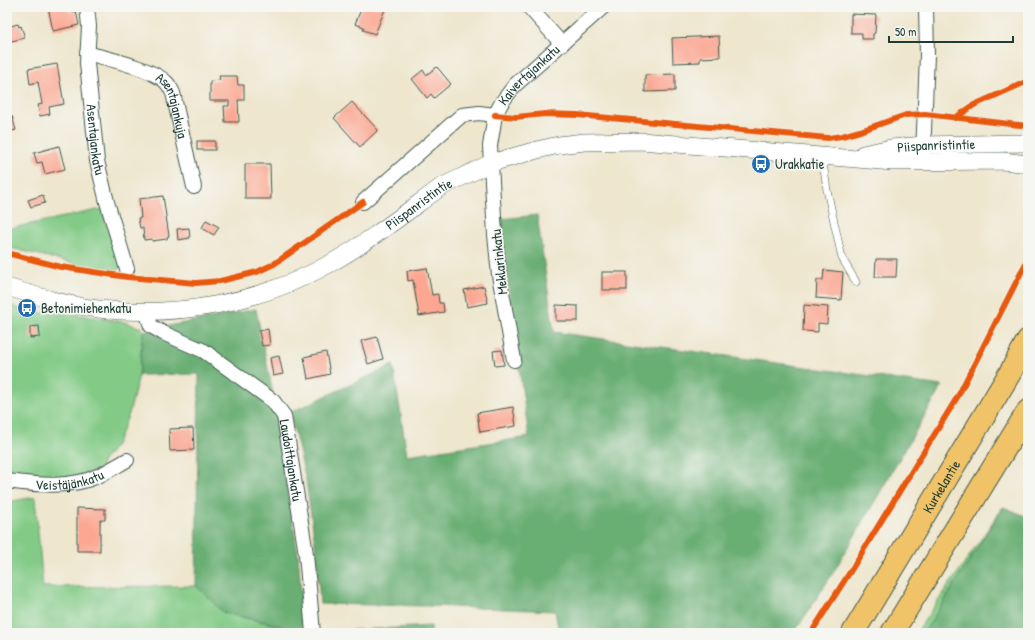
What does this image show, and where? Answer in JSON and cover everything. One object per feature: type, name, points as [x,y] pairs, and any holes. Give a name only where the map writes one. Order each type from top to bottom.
[{"type":"highway","name":"Kurkelantie","points":[[853,633],[1007,379],[1028,340]]},
{"type":"highway","points":[[892,633],[1028,411]]},
{"type":"street","name":"Asentajankatu","points":[[88,7],[89,26],[87,63],[98,161],[107,202],[127,269]]},
{"type":"street","points":[[529,7],[562,44]]},
{"type":"street","name":"Kaivertajankatu","points":[[491,163],[490,146],[495,115],[502,102],[515,85],[603,7]]},
{"type":"street","points":[[922,162],[924,145],[927,55],[926,7]]},
{"type":"street","name":"Asentajankuja","points":[[87,53],[148,72],[166,82],[170,87],[173,93],[194,187]]},
{"type":"street","points":[[363,202],[462,115],[478,112],[495,115]]},
{"type":"street","name":"Piispanristintie","points":[[7,287],[53,300],[98,309],[146,312],[216,305],[256,295],[287,284],[331,263],[355,248],[441,187],[491,163],[559,145],[584,142],[641,141],[893,162],[1003,161],[1028,164]]},
{"type":"street","name":"Piispanristintie","points":[[846,158],[891,148],[924,145],[1028,143]]},
{"type":"street","name":"Meklarinkatu","points":[[491,163],[495,234],[514,360]]},
{"type":"street","name":"Laudoittajankatu","points":[[146,312],[151,326],[163,333],[204,351],[273,401],[284,416],[306,554],[313,633]]},
{"type":"street","name":"Veistäjänkatu","points":[[7,481],[50,484],[82,481],[100,476],[127,460]]},
{"type":"lane","points":[[822,156],[827,190],[842,258],[856,282]]},
{"type":"green space","points":[[102,209],[120,267],[118,271],[96,269],[7,247],[7,229]]},
{"type":"green space","points":[[537,215],[554,332],[942,386],[833,573],[794,633],[559,633],[555,611],[430,606],[320,604],[316,550],[306,480],[290,413],[275,420],[298,554],[302,604],[302,633],[281,633],[280,625],[224,613],[196,586],[199,374],[139,375],[143,331],[256,309],[273,394],[291,412],[393,365],[407,455],[529,437],[513,326],[501,219]]},
{"type":"green space","points":[[7,304],[31,313],[57,312],[73,314],[124,322],[142,328],[139,375],[129,414],[116,445],[103,461],[100,469],[79,476],[42,480],[19,474],[7,473]]},
{"type":"green space","points":[[35,497],[43,587],[196,586],[224,613],[280,626],[281,633],[7,633],[7,502]]},
{"type":"green space","points":[[1003,507],[924,633],[916,633]]},
{"type":"green space","points":[[1003,507],[1028,517],[1028,633],[924,633]]},
{"type":"green space","points":[[431,626],[431,633],[322,633],[322,632]]},
{"type":"building","points":[[48,7],[69,7],[70,12],[76,11],[79,25],[53,31]]},
{"type":"building","points":[[362,7],[386,7],[375,34],[363,30],[364,27],[355,24]]},
{"type":"building","points":[[851,14],[876,15],[875,33],[873,34],[873,39],[862,39],[862,33],[851,33]]},
{"type":"building","points":[[18,24],[19,27],[21,26],[25,38],[7,42],[7,27]]},
{"type":"building","points":[[719,36],[720,57],[700,58],[700,62],[673,63],[672,38]]},
{"type":"building","points":[[57,64],[64,104],[49,107],[50,114],[40,116],[38,105],[42,104],[38,82],[30,84],[28,69]]},
{"type":"building","points":[[437,67],[451,84],[434,98],[431,94],[427,98],[412,79],[423,70],[426,75]]},
{"type":"building","points":[[675,74],[675,91],[645,92],[645,75]]},
{"type":"building","points":[[219,76],[237,76],[238,85],[244,85],[244,100],[238,100],[239,122],[225,122],[224,106],[229,106],[229,101],[210,101],[210,81],[220,80]]},
{"type":"building","points":[[352,102],[378,130],[360,147],[334,118]]},
{"type":"building","points":[[12,116],[16,130],[7,132],[7,117]]},
{"type":"building","points":[[197,141],[215,141],[215,150],[197,150]]},
{"type":"building","points":[[59,146],[65,169],[45,174],[42,162],[37,163],[34,153]]},
{"type":"building","points":[[245,164],[270,164],[271,199],[245,199]]},
{"type":"building","points":[[43,195],[45,203],[31,207],[28,200]]},
{"type":"building","points":[[163,196],[169,236],[167,239],[152,241],[152,239],[144,240],[143,228],[140,228],[138,218],[141,218],[139,199]]},
{"type":"building","points":[[206,220],[219,227],[214,235],[202,228]]},
{"type":"building","points":[[189,228],[190,238],[178,240],[177,229]]},
{"type":"building","points":[[876,259],[897,259],[896,277],[875,277]]},
{"type":"building","points":[[427,268],[432,295],[438,294],[439,303],[443,303],[444,312],[419,316],[413,280],[408,281],[407,271]]},
{"type":"building","points":[[824,270],[843,272],[841,300],[816,298],[817,280],[823,280]]},
{"type":"building","points":[[602,272],[627,272],[627,290],[602,290]]},
{"type":"building","points":[[484,286],[488,303],[467,307],[464,290]]},
{"type":"building","points":[[556,305],[578,306],[578,321],[556,321]]},
{"type":"building","points":[[804,305],[828,307],[827,324],[818,323],[818,332],[803,331]]},
{"type":"building","points":[[39,326],[40,337],[30,338],[30,327]]},
{"type":"building","points":[[268,329],[270,345],[262,346],[259,331]]},
{"type":"building","points":[[377,337],[383,359],[368,364],[361,341]]},
{"type":"building","points":[[502,350],[504,365],[495,366],[493,351]]},
{"type":"building","points":[[326,352],[330,374],[308,379],[304,357]]},
{"type":"building","points":[[279,356],[283,374],[273,376],[270,358]]},
{"type":"building","points":[[513,407],[516,426],[480,432],[477,413]]},
{"type":"building","points":[[193,428],[194,450],[170,451],[169,429]]},
{"type":"building","points":[[77,508],[105,509],[105,520],[100,520],[100,551],[77,551]]},
{"type":"cycle path","points":[[955,118],[974,105],[1028,81]]},
{"type":"cycle path","points":[[495,115],[516,117],[545,114],[577,115],[828,138],[860,131],[906,115],[925,114],[1028,126]]},
{"type":"cycle path","points":[[7,253],[61,267],[127,277],[196,283],[220,281],[257,272],[274,264],[363,202]]},
{"type":"cycle path","points":[[811,633],[958,396],[1028,259]]},
{"type":"place","name":"Urakkatie","points":[[761,164]]},
{"type":"place","name":"Betonimiehenkatu","points":[[27,308]]}]
